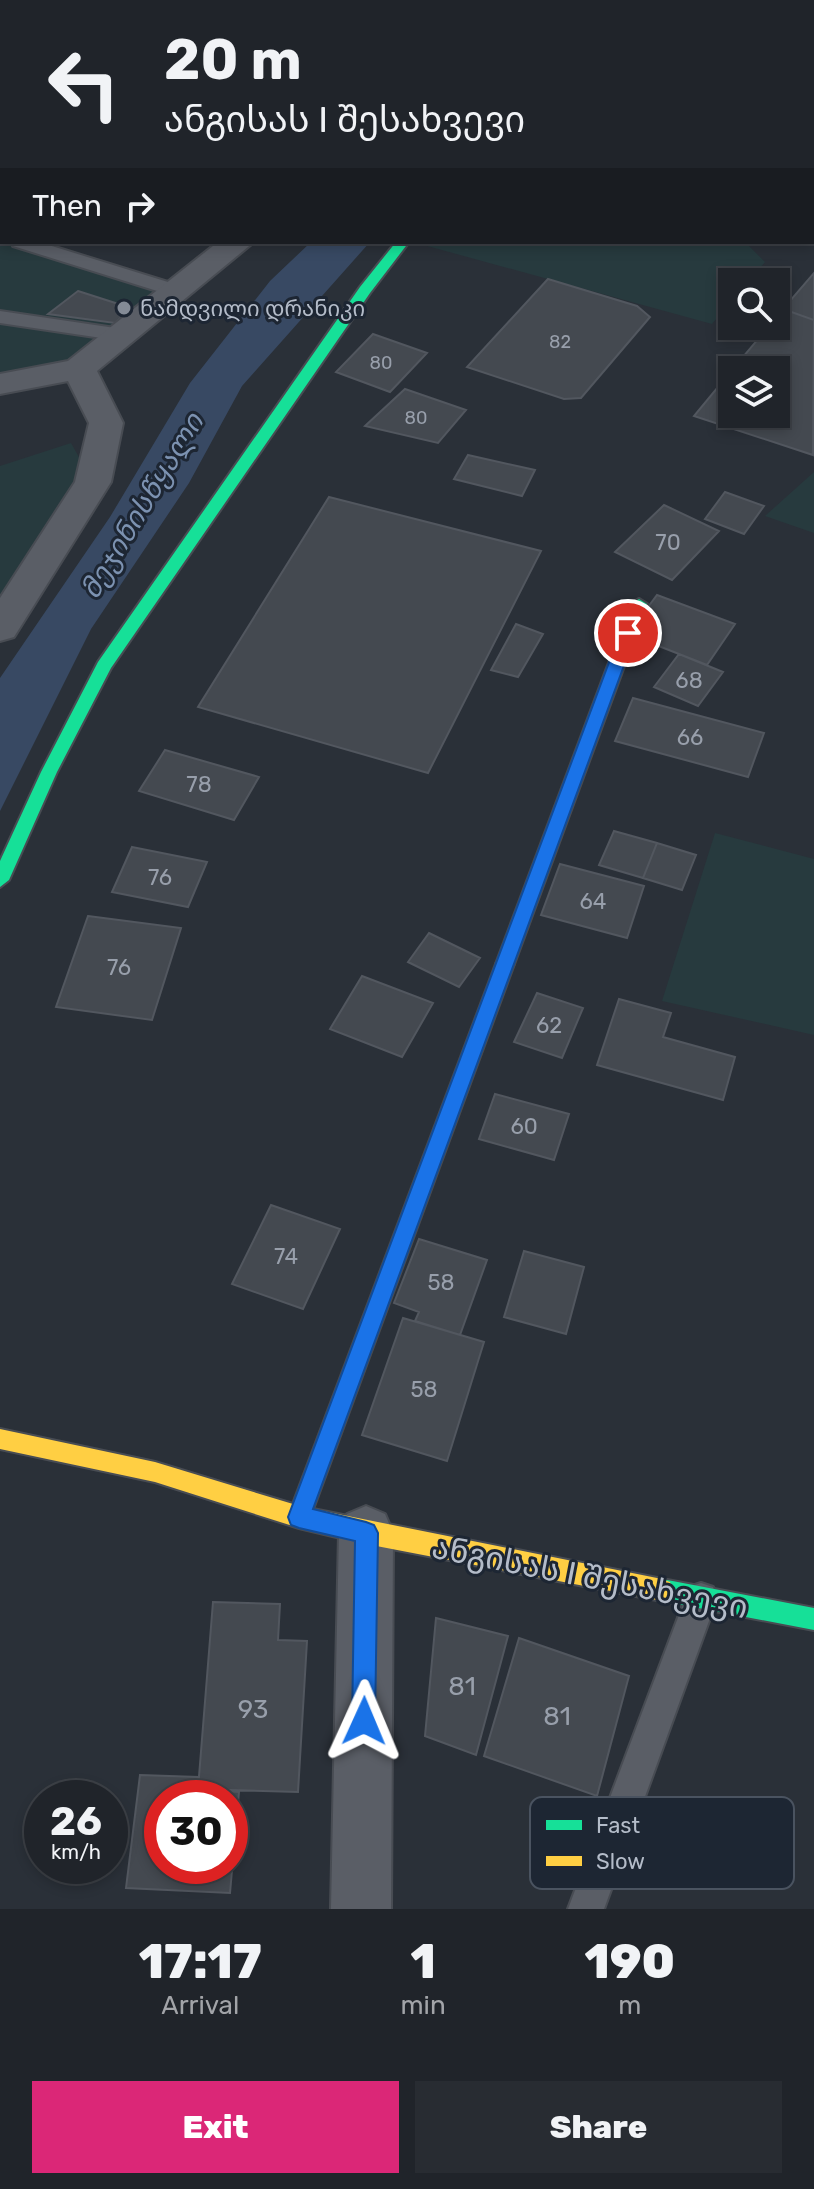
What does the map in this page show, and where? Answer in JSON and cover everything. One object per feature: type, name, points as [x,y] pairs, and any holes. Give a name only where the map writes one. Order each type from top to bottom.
[{"type":"street","points":[[0,384],[79,369],[236,244]]},
{"type":"street","points":[[0,880],[49,772],[104,666],[365,290],[401,244]]},
{"type":"street","points":[[0,628],[93,482],[106,423],[79,369]]},
{"type":"street","points":[[299,1517],[639,604]]},
{"type":"street","name":"ანგისას I შესახვევი","points":[[0,1439],[155,1472],[299,1517],[366,1533],[814,1619]]},
{"type":"street","points":[[361,1909],[366,1533]]},
{"type":"lane","points":[[26,244],[177,291]]},
{"type":"lane","points":[[0,317],[122,335]]},
{"type":"lane","points":[[628,1797],[701,1599]]},
{"type":"lane","points":[[586,1909],[593,1889]]},
{"type":"green space","points":[[0,244],[26,244],[177,291],[79,369],[0,384]]},
{"type":"green space","points":[[420,244],[747,244],[765,262],[760,268],[718,268],[718,317],[712,324]]},
{"type":"green space","points":[[71,443],[93,482],[0,628],[0,466]]},
{"type":"green space","points":[[814,472],[814,533],[765,516]]},
{"type":"green space","points":[[715,833],[814,859],[814,1035],[662,1001]]},
{"type":"water","name":"მეჯინისწყალი","points":[[309,244],[368,244],[242,386],[189,483],[91,629],[0,811],[0,678],[110,517],[190,383],[270,281]]},
{"type":"building","points":[[814,273],[814,320],[790,311],[790,301]]},
{"type":"building","points":[[548,279],[637,306],[650,317],[581,398],[564,399],[467,367]]},
{"type":"building","points":[[78,291],[131,308],[115,323],[48,314]]},
{"type":"building","points":[[790,311],[814,320],[813,455],[731,428],[790,428],[790,356],[744,356],[757,340],[790,340]]},
{"type":"building","points":[[373,334],[427,353],[390,392],[336,372]]},
{"type":"building","points":[[718,387],[718,424],[694,416]]},
{"type":"building","points":[[405,389],[466,410],[438,443],[365,426]]},
{"type":"building","points":[[468,455],[535,470],[522,496],[454,479]]},
{"type":"building","points":[[725,492],[764,506],[744,534],[705,519]]},
{"type":"building","points":[[329,497],[541,551],[428,773],[198,707]]},
{"type":"building","points":[[664,505],[719,531],[672,580],[615,552]]},
{"type":"building","points":[[657,595],[735,624],[707,665],[628,634]]},
{"type":"building","points":[[516,624],[543,634],[518,677],[491,670]]},
{"type":"building","points":[[679,654],[723,672],[698,706],[654,687]]},
{"type":"building","points":[[633,698],[764,733],[748,777],[615,741]]},
{"type":"building","points":[[165,750],[259,777],[234,820],[139,791]]},
{"type":"building","points":[[614,831],[657,843],[643,878],[599,865]]},
{"type":"building","points":[[657,843],[696,855],[682,890],[643,878]]},
{"type":"building","points":[[132,847],[207,862],[188,907],[112,892]]},
{"type":"building","points":[[560,864],[644,886],[627,938],[541,915]]},
{"type":"building","points":[[88,916],[181,928],[152,1020],[56,1007]]},
{"type":"building","points":[[429,933],[480,958],[459,987],[408,962]]},
{"type":"building","points":[[362,976],[433,1003],[402,1057],[330,1029]]},
{"type":"building","points":[[537,993],[583,1008],[562,1058],[514,1042]]},
{"type":"building","points":[[619,999],[671,1013],[663,1037],[735,1057],[723,1100],[597,1065]]},
{"type":"building","points":[[495,1094],[569,1114],[554,1160],[479,1139]]},
{"type":"building","points":[[271,1205],[340,1229],[303,1309],[232,1284]]},
{"type":"building","points":[[419,1239],[487,1260],[460,1335],[415,1321],[419,1312],[394,1303]]},
{"type":"building","points":[[524,1251],[584,1267],[566,1334],[504,1317]]},
{"type":"building","points":[[403,1318],[484,1342],[447,1461],[362,1435]]},
{"type":"building","points":[[213,1602],[280,1604],[278,1640],[307,1641],[298,1792],[248,1790],[248,1780],[199,1780]]},
{"type":"building","points":[[436,1618],[508,1636],[476,1755],[425,1736]]},
{"type":"building","points":[[519,1638],[629,1676],[597,1796],[484,1756]]},
{"type":"building","points":[[140,1775],[198,1777],[198,1780],[144,1780],[144,1884],[231,1884],[230,1893],[126,1888]]},
{"type":"traffic: fast","points":[[0,880],[49,772],[104,666],[365,290],[401,244]]},
{"type":"traffic: fast","points":[[505,964],[639,604]]},
{"type":"traffic: fast","points":[[662,1590],[814,1619]]},
{"type":"traffic: slow","points":[[299,1517],[505,964]]},
{"type":"traffic: slow","points":[[0,1439],[155,1472],[299,1517],[366,1533],[662,1590]]},
{"type":"place","name":"ნამდვილი დრანიკი","points":[[124,308]]},
{"type":"route","points":[[364,1721],[366,1533],[299,1517],[628,633]]}]
